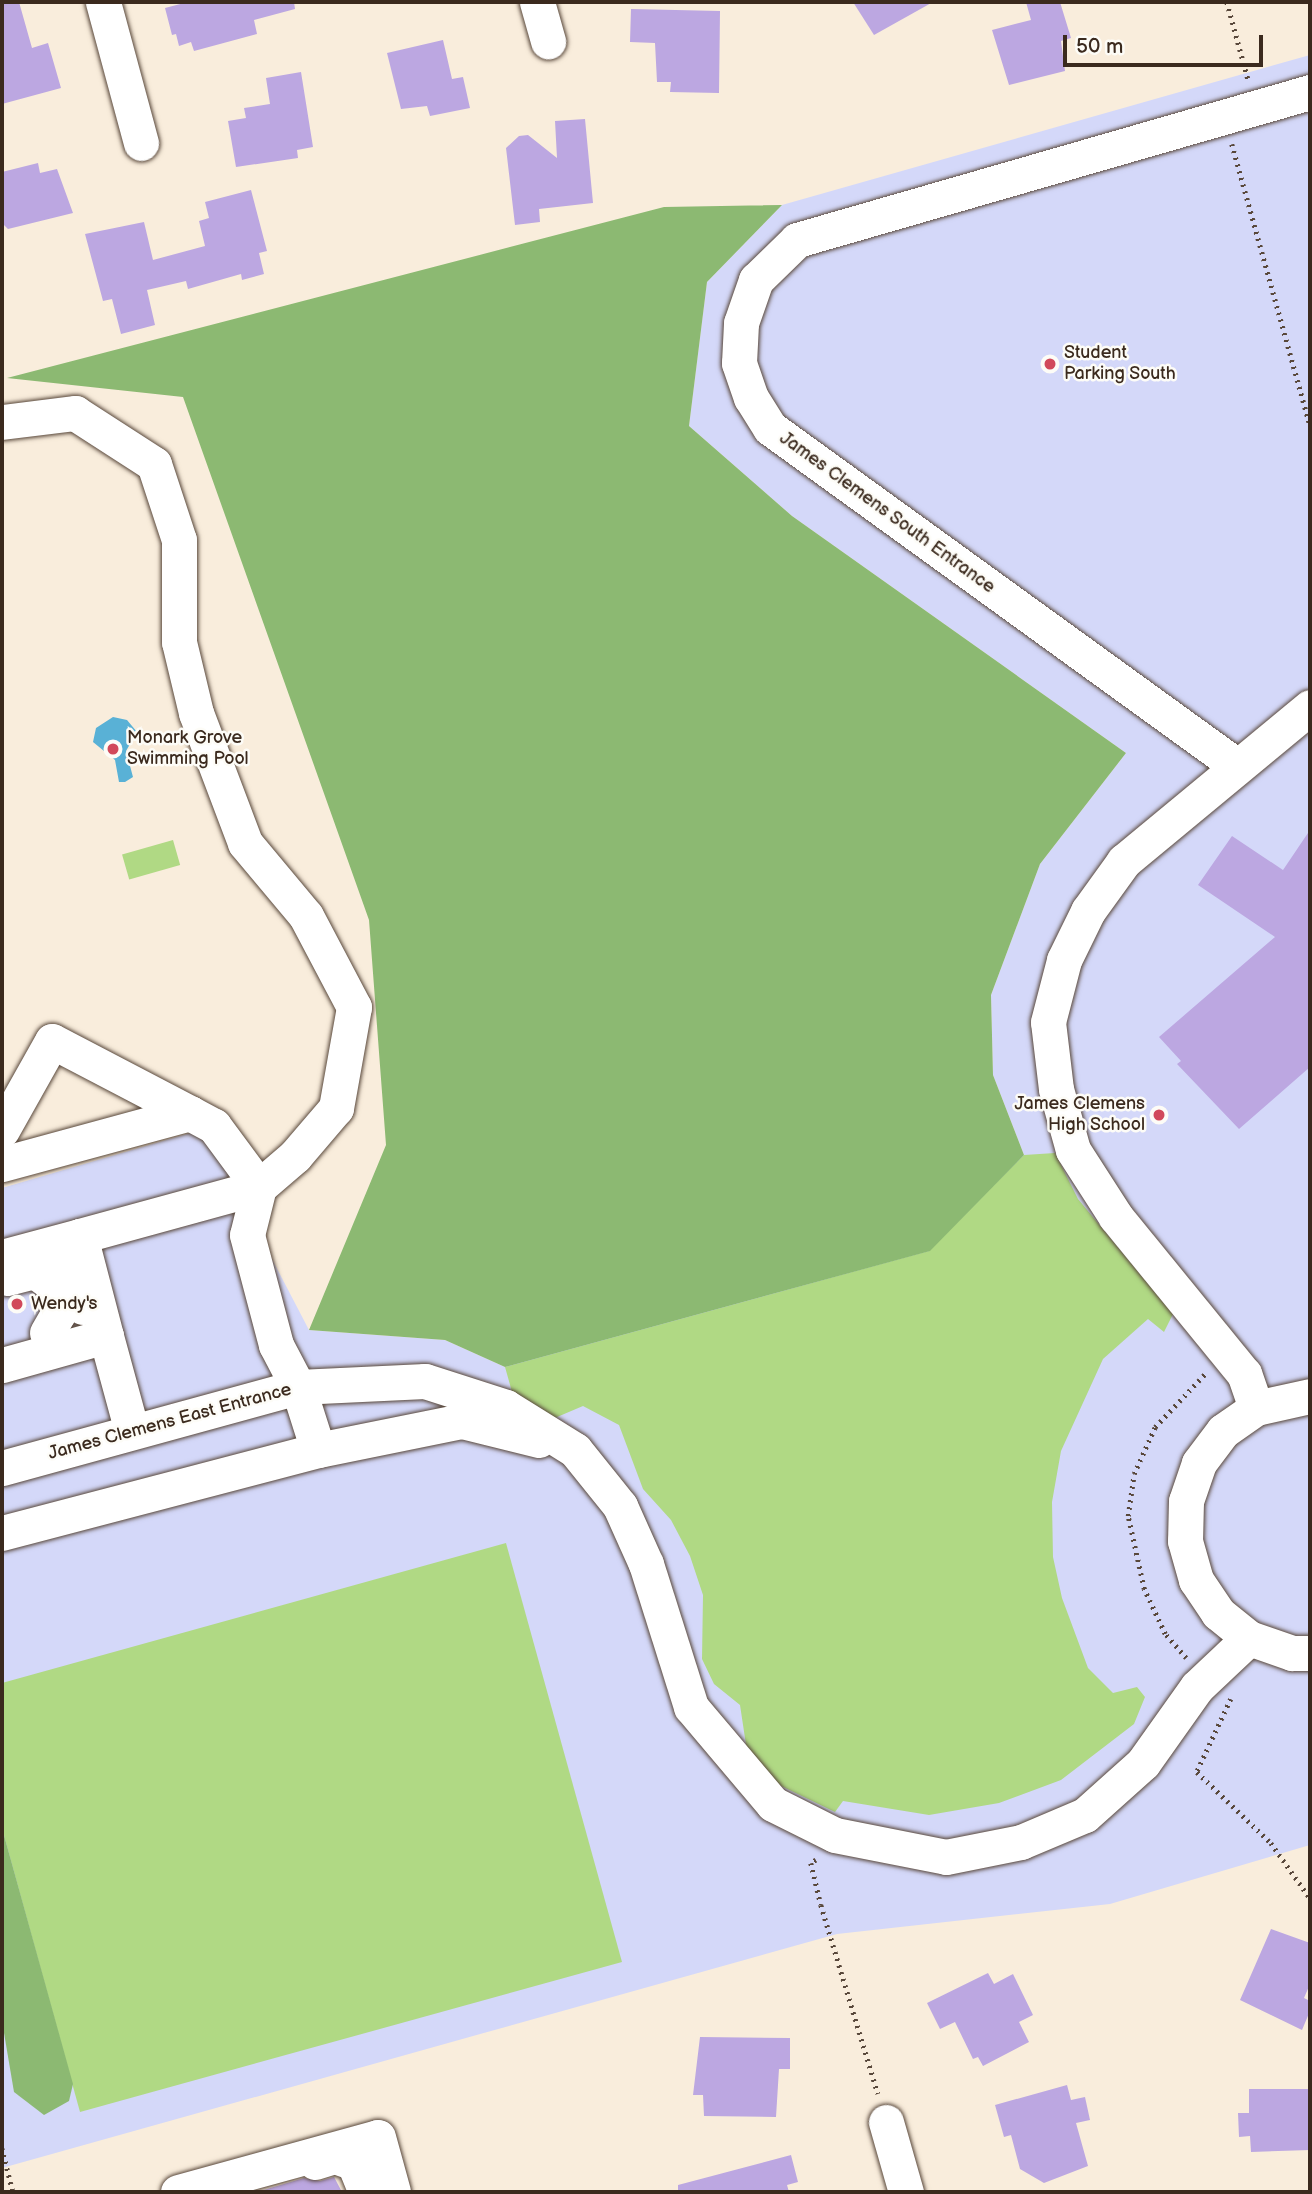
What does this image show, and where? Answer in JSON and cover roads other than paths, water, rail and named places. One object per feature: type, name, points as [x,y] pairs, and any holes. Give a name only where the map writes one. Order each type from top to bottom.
[{"type":"street","points":[[103,2],[141,143]]},
{"type":"street","points":[[537,2],[548,41]]},
{"type":"street","name":"James Clemens South Entrance","points":[[1237,766],[770,428],[751,398],[739,363],[741,323],[756,280],[797,240],[1310,92]]},
{"type":"street","points":[[2,422],[75,413],[154,464],[179,540],[179,642],[196,713],[244,843],[306,916],[354,1007],[337,1108],[295,1156],[259,1187],[2,1257]]},
{"type":"street","points":[[1256,1408],[1244,1374],[1116,1217],[1073,1150],[1056,1088],[1048,1022],[1063,960],[1088,911],[1124,861],[1310,707]]},
{"type":"street","points":[[2,1130],[52,1041],[214,1126],[259,1187]]},
{"type":"street","points":[[2,1164],[190,1113]]},
{"type":"street","points":[[259,1187],[247,1235],[276,1345],[298,1387],[318,1450]]},
{"type":"street","points":[[80,1236],[132,1432]]},
{"type":"street","points":[[2,1279],[35,1270],[68,1269],[82,1290],[83,1312],[68,1327],[2,1345]]},
{"type":"street","points":[[2,1365],[106,1336]]},
{"type":"street","name":"James Clemens East Entrance","points":[[2,1468],[298,1387],[425,1381],[506,1408],[575,1450],[625,1518],[646,1564],[691,1707],[773,1804],[835,1835],[946,1857],[1021,1842],[1084,1815],[1143,1763],[1198,1687],[1250,1638]]},
{"type":"street","points":[[1310,1396],[1256,1408],[1215,1442],[1199,1464],[1186,1501],[1185,1541],[1196,1580],[1218,1613],[1250,1638],[1292,1653],[1310,1653]]},
{"type":"street","points":[[2,1533],[318,1450],[462,1421],[575,1450]]},
{"type":"street","points":[[886,2122],[906,2192]]},
{"type":"street","points":[[178,2192],[378,2137],[393,2192]]},
{"type":"street","points":[[216,2182],[247,2182],[335,2156],[354,2162],[366,2192]]},
{"type":"water","name":"Monark Grove Swimming Pool","points":[[113,717],[127,720],[137,732],[126,751],[133,777],[125,782],[119,782],[115,760],[93,742],[96,728]]},
{"type":"place","name":"Student Parking South","points":[[1050,364]]},
{"type":"place","name":"Monark Grove Swimming Pool","points":[[113,749]]},
{"type":"place","name":"James Clemens High School","points":[[1159,1115]]},
{"type":"place","name":"Wendy's","points":[[17,1304]]}]
